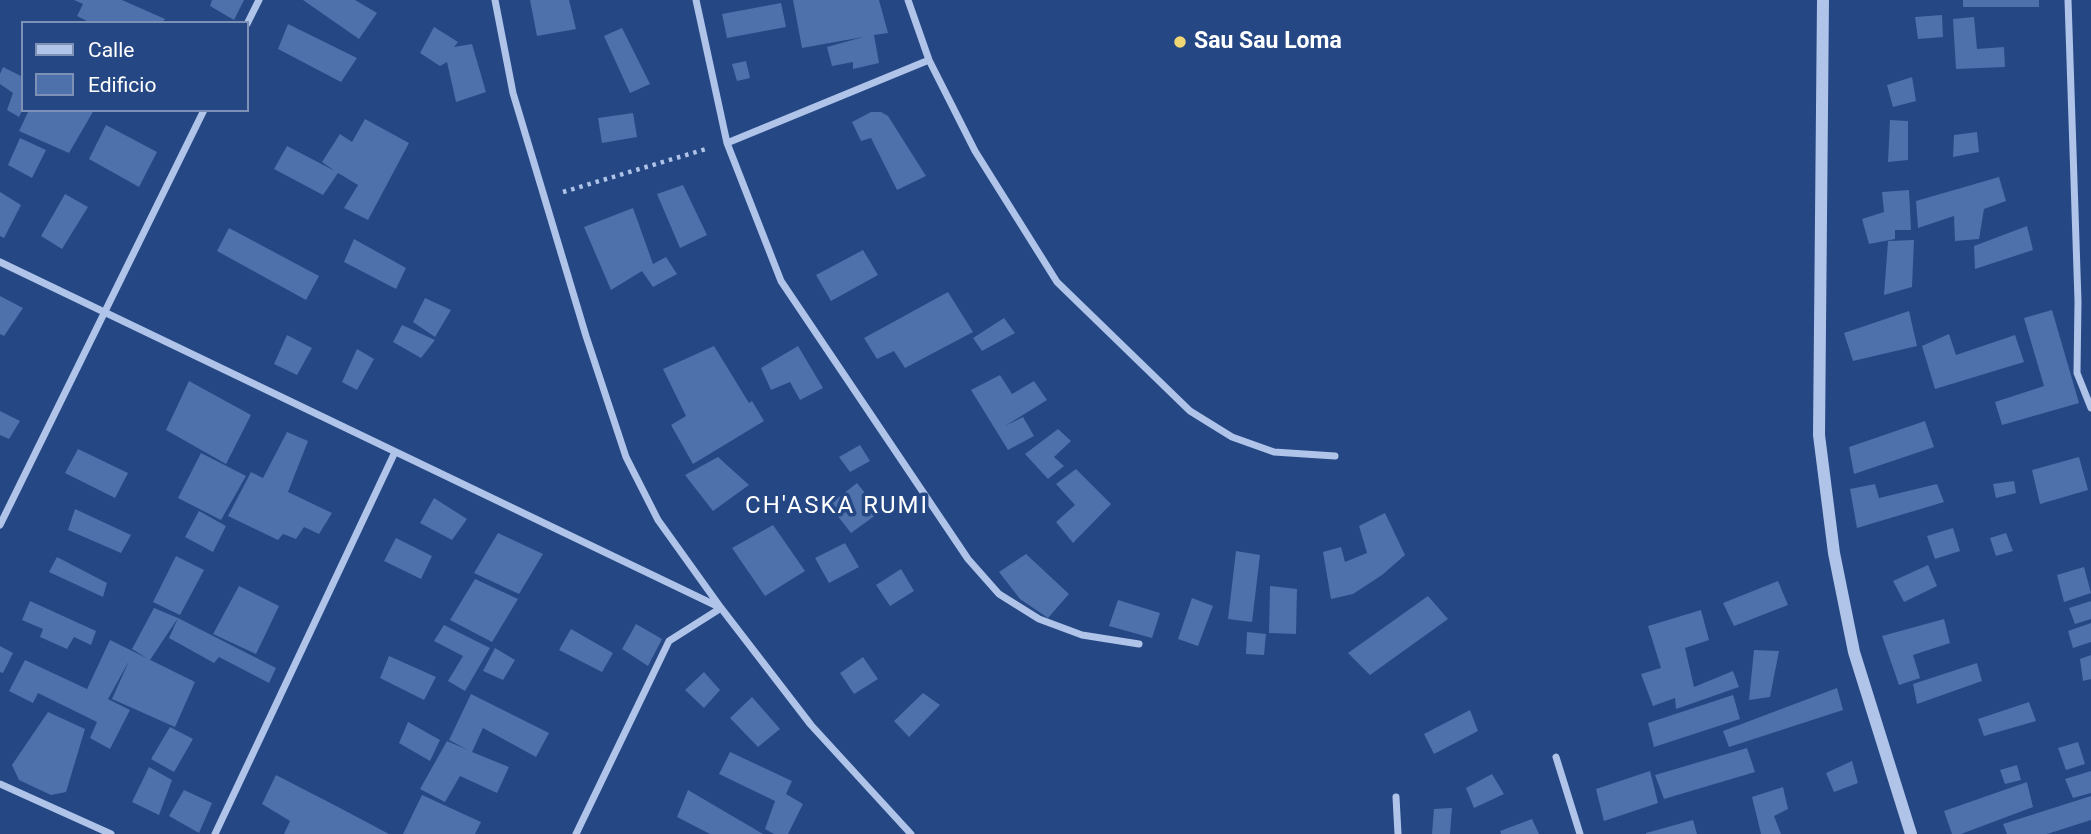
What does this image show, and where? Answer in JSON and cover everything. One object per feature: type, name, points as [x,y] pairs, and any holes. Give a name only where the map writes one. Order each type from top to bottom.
[{"type":"street","points":[[248,22],[259,0]]},
{"type":"street","points":[[495,0],[513,93],[542,198],[626,457],[658,520],[721,608],[811,725],[911,834]]},
{"type":"street","points":[[696,0],[727,143],[781,281],[968,559],[999,594],[1039,620],[1082,635],[1139,644]]},
{"type":"street","points":[[908,0],[929,60],[975,151],[1057,282],[1190,411],[1232,437],[1273,452],[1335,456]]},
{"type":"street","points":[[1823,0],[1819,435],[1834,554],[1854,652],[1911,834]]},
{"type":"street","points":[[2068,0],[2078,301],[2077,373],[2091,408]]},
{"type":"street","points":[[727,143],[929,60]]},
{"type":"street","points":[[0,526],[203,112]]},
{"type":"street","points":[[0,262],[721,608]]},
{"type":"street","points":[[215,834],[395,452]]},
{"type":"street","points":[[576,834],[669,641],[721,608]]},
{"type":"street","points":[[1556,757],[1580,834]]},
{"type":"street","points":[[0,784],[111,834]]},
{"type":"street","points":[[1396,797],[1398,834]]},
{"type":"path","points":[[542,198],[727,143]]},
{"type":"building","points":[[74,0],[122,0],[165,19],[87,21],[77,16],[83,4]]},
{"type":"building","points":[[212,0],[244,0],[234,20],[210,6]]},
{"type":"building","points":[[303,0],[355,0],[377,13],[359,39]]},
{"type":"building","points":[[530,0],[569,0],[576,29],[537,36]]},
{"type":"building","points":[[793,0],[879,0],[888,33],[874,35],[879,63],[853,69],[853,62],[832,66],[827,47],[863,37],[802,48]]},
{"type":"building","points":[[1963,0],[2039,0],[2039,7],[1963,7]]},
{"type":"building","points":[[781,3],[786,27],[727,38],[722,14]]},
{"type":"building","points":[[1942,15],[1943,37],[1918,39],[1915,17]]},
{"type":"building","points":[[1974,17],[1977,49],[2004,47],[2005,67],[1956,69],[1953,19]]},
{"type":"building","points":[[288,24],[357,58],[341,82],[278,49]]},
{"type":"building","points":[[434,27],[458,42],[454,47],[472,44],[486,92],[456,102],[447,62],[440,66],[420,53]]},
{"type":"building","points":[[622,28],[650,84],[630,93],[604,36]]},
{"type":"building","points":[[746,61],[750,78],[737,81],[732,64]]},
{"type":"building","points":[[3,67],[21,76],[22,112],[19,117],[7,110],[13,93],[0,84]]},
{"type":"building","points":[[1912,77],[1916,101],[1893,107],[1887,85]]},
{"type":"building","points":[[28,112],[93,112],[69,153],[19,131]]},
{"type":"building","points":[[871,112],[881,112],[888,116],[926,176],[897,190],[871,138],[861,141],[852,122]]},
{"type":"building","points":[[633,113],[637,137],[602,143],[598,118]]},
{"type":"building","points":[[365,119],[409,143],[368,220],[344,208],[358,185],[338,173],[323,195],[274,169],[287,146],[335,171],[322,162],[340,134],[352,142]]},
{"type":"building","points":[[1890,120],[1908,121],[1908,160],[1888,162]]},
{"type":"building","points":[[106,125],[157,152],[139,187],[89,159]]},
{"type":"building","points":[[1977,132],[1979,152],[1953,157],[1954,135]]},
{"type":"building","points":[[20,138],[46,150],[32,178],[8,165]]},
{"type":"building","points":[[1999,177],[2006,201],[1984,209],[1979,239],[1955,241],[1954,216],[1918,228],[1916,201]]},
{"type":"building","points":[[683,185],[707,235],[680,248],[657,194]]},
{"type":"building","points":[[1909,190],[1911,230],[1895,230],[1895,239],[1869,244],[1862,219],[1884,212],[1882,192]]},
{"type":"building","points":[[0,192],[21,205],[4,238],[0,236]]},
{"type":"building","points":[[65,194],[88,207],[62,249],[41,236]]},
{"type":"building","points":[[633,208],[653,264],[666,257],[677,274],[653,287],[642,271],[611,290],[584,227]]},
{"type":"building","points":[[2027,226],[2033,250],[1975,269],[1974,246]]},
{"type":"building","points":[[229,228],[319,276],[306,300],[217,251]]},
{"type":"building","points":[[354,239],[406,268],[396,289],[344,262]]},
{"type":"building","points":[[1914,240],[1912,287],[1884,295],[1888,241]]},
{"type":"building","points":[[863,250],[878,275],[831,301],[816,275]]},
{"type":"building","points":[[948,292],[973,332],[905,368],[894,351],[877,359],[864,338]]},
{"type":"building","points":[[0,296],[23,308],[4,336],[0,334]]},
{"type":"building","points":[[425,298],[451,310],[435,337],[413,322]]},
{"type":"building","points":[[2052,310],[2079,403],[2002,425],[1995,402],[2044,386],[2024,318]]},
{"type":"building","points":[[1909,311],[1917,346],[1853,361],[1844,333]]},
{"type":"building","points":[[1004,318],[1015,333],[982,351],[973,338]]},
{"type":"building","points":[[402,325],[435,340],[421,358],[393,342]]},
{"type":"building","points":[[1949,334],[1956,355],[2015,335],[2024,362],[1935,389],[1922,346]]},
{"type":"building","points":[[287,335],[312,348],[297,375],[274,364]]},
{"type":"building","points":[[714,346],[749,403],[752,401],[764,421],[693,464],[671,425],[686,416],[663,369]]},
{"type":"building","points":[[798,346],[823,388],[800,400],[790,382],[771,390],[761,368]]},
{"type":"building","points":[[357,349],[374,359],[357,390],[342,382]]},
{"type":"building","points":[[1000,375],[1012,394],[1034,381],[1047,400],[1005,426],[1023,417],[1034,436],[1008,450],[971,390]]},
{"type":"building","points":[[189,381],[251,415],[226,464],[166,430]]},
{"type":"building","points":[[0,411],[20,421],[9,439],[0,435]]},
{"type":"building","points":[[1925,421],[1934,447],[1854,474],[1849,447]]},
{"type":"building","points":[[1058,429],[1071,441],[1054,457],[1064,466],[1048,479],[1025,454]]},
{"type":"building","points":[[287,432],[308,441],[288,492],[332,513],[319,534],[304,527],[296,539],[283,534],[278,540],[228,516],[251,472],[263,478]]},
{"type":"building","points":[[860,445],[870,461],[850,472],[839,457]]},
{"type":"building","points":[[78,449],[128,473],[115,498],[65,473]]},
{"type":"building","points":[[201,453],[246,476],[221,520],[178,498]]},
{"type":"building","points":[[718,457],[749,485],[713,511],[685,475]]},
{"type":"building","points":[[2079,457],[2088,490],[2040,504],[2032,470]]},
{"type":"building","points":[[1076,469],[1111,504],[1073,543],[1056,522],[1075,505],[1056,484]]},
{"type":"building","points":[[2014,481],[2016,493],[1996,498],[1993,484]]},
{"type":"building","points":[[857,483],[880,512],[851,533],[829,505]]},
{"type":"building","points":[[1875,484],[1879,498],[1937,484],[1944,502],[1857,528],[1850,489]]},
{"type":"building","points":[[434,498],[467,519],[452,540],[420,523]]},
{"type":"building","points":[[75,509],[131,535],[121,553],[68,530]]},
{"type":"building","points":[[199,511],[226,526],[213,552],[185,537]]},
{"type":"building","points":[[1385,513],[1405,555],[1382,575],[1353,594],[1331,599],[1323,552],[1341,547],[1345,562],[1367,553],[1359,526]]},
{"type":"building","points":[[773,525],[805,571],[765,596],[732,548]]},
{"type":"building","points":[[1953,528],[1960,551],[1935,559],[1927,536]]},
{"type":"building","points":[[498,533],[543,554],[519,594],[474,573]]},
{"type":"building","points":[[2006,533],[2013,551],[1996,556],[1990,538]]},
{"type":"building","points":[[396,538],[432,556],[421,579],[384,561]]},
{"type":"building","points":[[845,543],[859,567],[829,583],[815,558]]},
{"type":"building","points":[[1236,551],[1260,555],[1252,622],[1228,619]]},
{"type":"building","points":[[1026,554],[1069,594],[1048,618],[1020,599],[999,572]]},
{"type":"building","points":[[176,556],[204,570],[180,615],[153,602]]},
{"type":"building","points":[[57,557],[107,583],[103,597],[49,572]]},
{"type":"building","points":[[1928,565],[1937,586],[1904,602],[1893,581]]},
{"type":"building","points":[[2084,567],[2091,593],[2064,602],[2057,575]]},
{"type":"building","points":[[901,569],[914,591],[890,606],[876,585]]},
{"type":"building","points":[[475,579],[518,599],[492,642],[450,620]]},
{"type":"building","points":[[1778,581],[1788,605],[1734,626],[1723,603]]},
{"type":"building","points":[[239,586],[279,606],[256,654],[213,634]]},
{"type":"building","points":[[1270,586],[1297,589],[1296,634],[1269,633]]},
{"type":"building","points":[[1428,596],[1448,619],[1370,675],[1348,653]]},
{"type":"building","points":[[1192,598],[1213,606],[1198,646],[1178,639]]},
{"type":"building","points":[[1118,600],[1160,613],[1152,638],[1109,626]]},
{"type":"building","points":[[30,601],[96,631],[91,645],[74,637],[67,649],[40,637],[43,629],[22,620]]},
{"type":"building","points":[[2091,601],[2091,619],[2075,624],[2069,608]]},
{"type":"building","points":[[154,608],[178,618],[150,660],[132,649]]},
{"type":"building","points":[[1701,610],[1709,640],[1685,648],[1694,687],[1733,671],[1739,687],[1676,709],[1675,698],[1653,706],[1641,674],[1661,668],[1648,626]]},
{"type":"building","points":[[178,618],[276,668],[269,683],[219,657],[214,663],[169,638]]},
{"type":"building","points":[[1944,619],[1950,643],[1913,655],[1920,678],[1899,685],[1882,636]]},
{"type":"building","points":[[2091,623],[2091,642],[2073,648],[2068,631]]},
{"type":"building","points":[[636,624],[662,639],[648,666],[622,649]]},
{"type":"building","points":[[444,625],[490,648],[465,691],[448,681],[463,656],[434,641]]},
{"type":"building","points":[[571,629],[613,653],[602,672],[559,650]]},
{"type":"building","points":[[1247,632],[1266,634],[1264,655],[1246,654]]},
{"type":"building","points":[[110,640],[195,682],[175,727],[112,699],[129,661],[108,699],[130,710],[110,749],[90,738],[97,722],[38,693],[33,703],[9,691],[25,660],[87,689]]},
{"type":"building","points":[[0,646],[13,653],[3,673],[0,672]]},
{"type":"building","points":[[495,648],[515,660],[503,680],[483,671]]},
{"type":"building","points":[[1754,650],[1779,651],[1770,697],[1749,700]]},
{"type":"building","points":[[2091,655],[2091,679],[2083,681],[2080,659]]},
{"type":"building","points":[[389,656],[436,677],[424,700],[380,678]]},
{"type":"building","points":[[863,657],[878,679],[854,694],[840,673]]},
{"type":"building","points":[[1977,663],[1982,681],[1917,704],[1913,684]]},
{"type":"building","points":[[704,672],[720,690],[704,708],[685,690]]},
{"type":"building","points":[[1837,688],[1843,710],[1729,747],[1723,731]]},
{"type":"building","points":[[923,693],[940,705],[909,737],[894,721]]},
{"type":"building","points":[[471,694],[549,733],[536,757],[483,728],[472,752],[509,767],[497,793],[460,776],[445,802],[420,789],[447,741],[468,750],[449,740]]},
{"type":"building","points":[[1733,695],[1740,719],[1654,747],[1648,723]]},
{"type":"building","points":[[752,697],[780,729],[758,747],[730,718]]},
{"type":"building","points":[[2029,702],[2036,721],[1984,736],[1978,719]]},
{"type":"building","points":[[1470,710],[1478,731],[1434,754],[1424,734]]},
{"type":"building","points":[[48,712],[85,729],[66,792],[51,795],[19,780],[12,765]]},
{"type":"building","points":[[408,722],[440,740],[430,761],[399,743]]},
{"type":"building","points":[[170,727],[193,739],[174,772],[151,759]]},
{"type":"building","points":[[2078,742],[2085,764],[2066,770],[2058,748]]},
{"type":"building","points":[[1747,748],[1755,772],[1664,799],[1655,775]]},
{"type":"building","points":[[730,752],[792,781],[786,794],[803,804],[788,834],[774,834],[765,829],[775,801],[719,774]]},
{"type":"building","points":[[1852,761],[1858,783],[1834,792],[1826,773]]},
{"type":"building","points":[[2017,765],[2021,780],[2005,784],[2000,770]]},
{"type":"building","points":[[149,767],[172,780],[159,815],[132,802]]},
{"type":"building","points":[[1650,771],[1658,803],[1604,821],[1596,789]]},
{"type":"building","points":[[2091,771],[2091,793],[2073,798],[2065,779]]},
{"type":"building","points":[[1492,774],[1504,794],[1474,808],[1466,788]]},
{"type":"building","points":[[276,775],[389,834],[284,834],[290,821],[262,804]]},
{"type":"building","points":[[2027,782],[2033,807],[1961,834],[1952,834],[1944,811]]},
{"type":"building","points":[[1783,787],[1788,809],[1774,816],[1781,834],[1761,834],[1752,797]]},
{"type":"building","points":[[184,790],[212,803],[199,833],[169,816]]},
{"type":"building","points":[[688,790],[763,834],[710,834],[677,817]]},
{"type":"building","points":[[422,795],[481,822],[475,834],[403,834]]},
{"type":"building","points":[[2091,796],[2091,820],[2047,834],[2007,834],[2003,824]]},
{"type":"building","points":[[1452,808],[1450,834],[1432,834],[1434,809]]},
{"type":"building","points":[[1532,819],[1539,834],[1501,834],[1500,831]]},
{"type":"building","points":[[1693,820],[1697,834],[1646,834],[1646,833]]},
{"type":"place","name":"Sau Sau Loma","points":[[1180,42]]},
{"type":"district","name":"CH'ASKA RUMI","points":[[837,507]]}]
